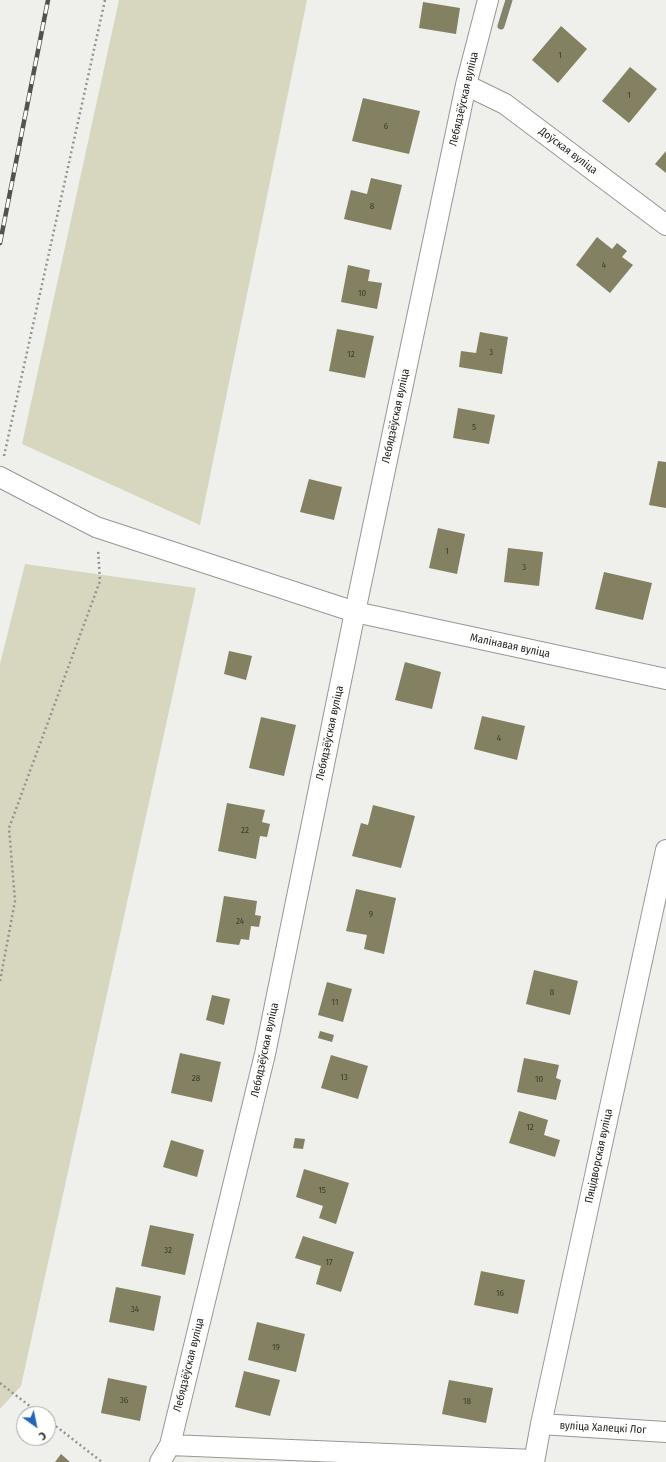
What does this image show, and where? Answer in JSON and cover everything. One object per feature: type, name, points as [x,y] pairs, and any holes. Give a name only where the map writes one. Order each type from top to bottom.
[{"type":"street","name":"Лебядзёўская вуліца","points":[[165,1454],[265,1054],[355,612],[466,85],[488,0]]},
{"type":"street","name":"Доўская вуліца","points":[[466,85],[505,104],[666,225]]},
{"type":"street","name":"Малінавая вуліца","points":[[0,477],[96,527],[355,612],[666,679]]},
{"type":"street","name":"Пяцідворская вуліца","points":[[534,1461],[666,850]]},
{"type":"street","name":"вуліца Халецкі Лог","points":[[541,1424],[666,1432]]},
{"type":"street","points":[[165,1454],[534,1461]]},
{"type":"path","points":[[4,457],[105,0]]},
{"type":"path","points":[[0,981],[15,902],[9,828],[100,581],[96,527]]},
{"type":"path","points":[[0,1383],[30,1406]]},
{"type":"path","points":[[56,1426],[102,1462]]},
{"type":"green space","points":[[119,0],[307,0],[200,525],[22,444]]},
{"type":"green space","points":[[25,564],[196,588],[21,1386],[0,1409],[0,664]]},
{"type":"building","points":[[423,2],[460,8],[456,34],[419,28]]},
{"type":"building","points":[[561,26],[587,49],[558,83],[532,60]]},
{"type":"building","points":[[630,67],[657,89],[629,123],[602,101]]},
{"type":"building","points":[[363,98],[420,111],[409,154],[352,141]]},
{"type":"building","points":[[666,151],[666,173],[655,164]]},
{"type":"building","points":[[371,178],[402,185],[391,230],[344,219],[351,190],[367,194]]},
{"type":"building","points":[[597,237],[612,249],[617,243],[627,251],[622,257],[633,265],[610,293],[576,265]]},
{"type":"building","points":[[348,265],[370,270],[368,281],[382,283],[377,309],[341,302]]},
{"type":"building","points":[[337,329],[374,336],[365,378],[329,371]]},
{"type":"building","points":[[480,332],[508,337],[502,374],[459,367],[461,351],[476,353]]},
{"type":"building","points":[[458,408],[495,415],[489,444],[453,438]]},
{"type":"building","points":[[658,461],[666,462],[666,508],[649,505]]},
{"type":"building","points":[[309,479],[342,487],[334,520],[300,512]]},
{"type":"building","points":[[438,528],[465,534],[457,574],[429,568]]},
{"type":"building","points":[[508,548],[543,552],[539,586],[504,582]]},
{"type":"building","points":[[604,572],[652,583],[643,620],[595,609]]},
{"type":"building","points":[[229,651],[252,656],[246,680],[224,674]]},
{"type":"building","points":[[405,662],[441,672],[432,709],[395,700]]},
{"type":"building","points":[[482,716],[525,726],[517,760],[474,749]]},
{"type":"building","points":[[261,717],[296,725],[284,776],[249,768]]},
{"type":"building","points":[[227,803],[265,810],[262,822],[270,824],[267,837],[260,836],[256,859],[218,851]]},
{"type":"building","points":[[373,805],[415,816],[401,868],[352,856],[361,823],[368,825]]},
{"type":"building","points":[[356,889],[396,898],[384,954],[364,949],[367,935],[346,931]]},
{"type":"building","points":[[224,896],[257,901],[255,915],[261,916],[259,927],[251,926],[249,940],[241,939],[239,945],[216,942]]},
{"type":"building","points":[[534,970],[578,981],[570,1015],[526,1004]]},
{"type":"building","points":[[327,982],[352,989],[343,1022],[318,1015]]},
{"type":"building","points":[[212,995],[230,999],[224,1025],[206,1020]]},
{"type":"building","points":[[320,1031],[334,1035],[332,1042],[318,1038]]},
{"type":"building","points":[[180,1053],[221,1062],[212,1102],[171,1093]]},
{"type":"building","points":[[331,1055],[368,1066],[358,1099],[321,1088]]},
{"type":"building","points":[[524,1058],[559,1065],[556,1078],[561,1080],[556,1100],[517,1092]]},
{"type":"building","points":[[519,1111],[548,1120],[544,1135],[560,1140],[555,1157],[509,1143]]},
{"type":"building","points":[[295,1138],[305,1139],[303,1149],[293,1148]]},
{"type":"building","points":[[171,1140],[204,1150],[197,1177],[163,1167]]},
{"type":"building","points":[[304,1169],[349,1183],[336,1224],[319,1218],[323,1206],[296,1197]]},
{"type":"building","points":[[150,1225],[194,1234],[185,1275],[141,1266]]},
{"type":"building","points":[[303,1236],[354,1252],[341,1292],[316,1284],[321,1266],[295,1258]]},
{"type":"building","points":[[481,1271],[525,1280],[518,1314],[474,1305]]},
{"type":"building","points":[[116,1287],[161,1296],[154,1331],[109,1322]]},
{"type":"building","points":[[257,1322],[305,1334],[296,1372],[248,1360]]},
{"type":"building","points":[[244,1371],[280,1380],[270,1416],[235,1407]]},
{"type":"building","points":[[108,1378],[147,1386],[140,1421],[101,1413]]},
{"type":"building","points":[[449,1380],[493,1388],[486,1423],[442,1414]]},
{"type":"building","points":[[61,1454],[70,1462],[55,1462]]},
{"type":"waterway","points":[[501,26],[509,0]]},
{"type":"railway","points":[[0,243],[48,0]]}]
